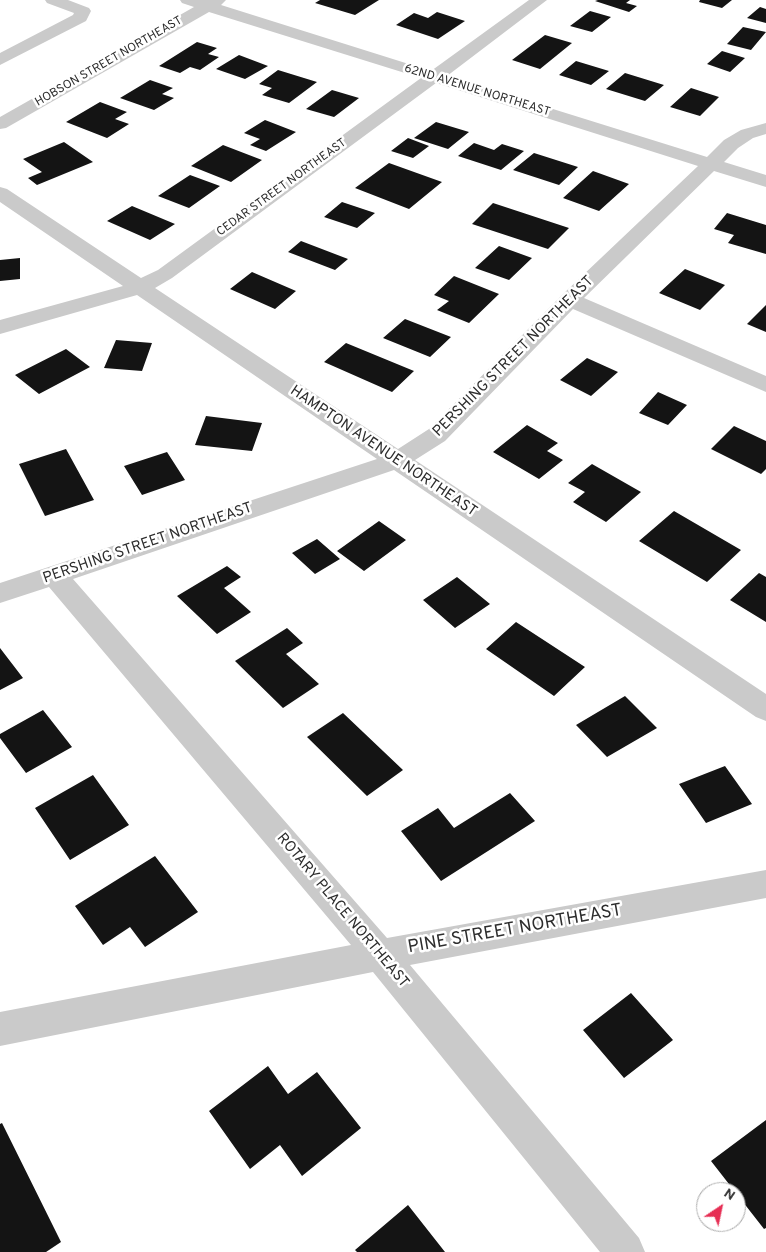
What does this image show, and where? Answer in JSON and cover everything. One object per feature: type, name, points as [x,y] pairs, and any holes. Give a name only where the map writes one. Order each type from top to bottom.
[{"type":"street","points":[[0,60],[80,18],[83,11],[54,0]]},
{"type":"street","name":"62ND AVENUE NORTHEAST","points":[[188,0],[213,3],[433,77],[766,181]]},
{"type":"street","name":"CEDAR STREET NORTHEAST","points":[[0,327],[139,288],[165,274],[539,0]]},
{"type":"street","name":"HOBSON STREET NORTHEAST","points":[[0,124],[213,3]]},
{"type":"street","name":"PERSHING STREET NORTHEAST","points":[[0,593],[396,461],[437,435],[570,300],[731,144],[747,134],[766,128]]},
{"type":"street","name":"HAMPTON AVENUE NORTHEAST","points":[[0,193],[766,709]]},
{"type":"street","points":[[570,300],[766,386]]},
{"type":"street","name":"ROTARY PLACE NORTHEAST","points":[[54,575],[380,955],[625,1252]]},
{"type":"street","name":"PINE STREET NORTHEAST","points":[[0,1029],[380,955],[766,884]]},
{"type":"building","points":[[320,0],[379,0],[355,15],[315,3]]},
{"type":"building","points":[[630,0],[626,3],[637,6],[629,12],[595,1]]},
{"type":"building","points":[[700,0],[732,0],[722,8],[699,2]]},
{"type":"building","points":[[760,7],[766,9],[766,23],[747,18]]},
{"type":"building","points":[[590,11],[611,17],[592,32],[570,26]]},
{"type":"building","points":[[437,12],[465,21],[438,39],[396,25],[414,13],[428,18]]},
{"type":"building","points":[[743,27],[766,32],[751,50],[727,44]]},
{"type":"building","points":[[545,35],[572,43],[540,69],[512,60]]},
{"type":"building","points":[[197,42],[217,48],[208,54],[219,57],[200,70],[190,67],[180,73],[159,66]]},
{"type":"building","points":[[722,51],[745,58],[730,72],[707,64]]},
{"type":"building","points":[[239,55],[268,66],[245,79],[216,69]]},
{"type":"building","points":[[576,61],[609,71],[591,85],[559,75]]},
{"type":"building","points":[[278,70],[317,82],[289,103],[262,95],[272,88],[259,84]]},
{"type":"building","points":[[625,73],[664,85],[645,101],[606,89]]},
{"type":"building","points":[[150,80],[173,88],[162,94],[174,98],[154,110],[120,98]]},
{"type":"building","points":[[691,88],[719,97],[700,116],[670,107]]},
{"type":"building","points":[[332,90],[359,98],[334,117],[306,109]]},
{"type":"building","points":[[100,102],[127,112],[115,119],[129,124],[107,138],[66,122]]},
{"type":"building","points":[[265,120],[296,132],[266,151],[250,145],[260,139],[244,133]]},
{"type":"building","points":[[436,122],[469,132],[448,149],[414,138]]},
{"type":"building","points":[[408,138],[429,146],[413,158],[391,151]]},
{"type":"building","points":[[64,142],[93,162],[37,185],[28,178],[42,172],[23,159]]},
{"type":"building","points":[[474,143],[494,150],[502,144],[524,151],[501,170],[458,156]]},
{"type":"building","points":[[223,145],[262,160],[231,182],[191,166]]},
{"type":"building","points":[[534,153],[578,167],[559,185],[513,170]]},
{"type":"building","points":[[389,163],[442,182],[409,209],[355,188]]},
{"type":"building","points":[[593,171],[629,184],[599,211],[563,198]]},
{"type":"building","points":[[190,175],[220,186],[189,208],[158,196]]},
{"type":"building","points":[[342,202],[375,213],[357,228],[324,217]]},
{"type":"building","points":[[493,203],[569,228],[548,249],[472,224]]},
{"type":"building","points":[[132,206],[175,224],[150,240],[107,221]]},
{"type":"building","points":[[727,213],[766,225],[766,254],[728,243],[734,235],[714,229]]},
{"type":"building","points":[[301,241],[348,259],[335,270],[288,252]]},
{"type":"building","points":[[499,246],[532,258],[509,280],[475,268]]},
{"type":"building","points":[[20,258],[20,279],[0,281],[0,260]]},
{"type":"building","points":[[685,269],[725,285],[700,310],[659,293]]},
{"type":"building","points":[[252,272],[296,291],[275,309],[230,289]]},
{"type":"building","points":[[454,276],[499,294],[469,323],[437,310],[449,301],[434,295]]},
{"type":"building","points":[[766,305],[766,332],[747,324]]},
{"type":"building","points":[[405,319],[451,337],[430,357],[383,338]]},
{"type":"building","points":[[116,340],[152,343],[142,371],[104,368]]},
{"type":"building","points":[[346,343],[414,371],[392,392],[324,362]]},
{"type":"building","points":[[66,349],[90,367],[39,394],[15,375]]},
{"type":"building","points":[[587,358],[618,372],[591,396],[560,380]]},
{"type":"building","points":[[658,392],[687,405],[668,425],[639,413]]},
{"type":"building","points":[[206,416],[262,423],[252,451],[195,445]]},
{"type":"building","points":[[527,425],[558,443],[547,451],[563,460],[539,479],[493,452]]},
{"type":"building","points":[[734,426],[766,441],[766,469],[761,474],[711,449]]},
{"type":"building","points":[[66,449],[94,500],[45,516],[19,464]]},
{"type":"building","points":[[167,452],[185,480],[142,495],[124,466]]},
{"type":"building","points":[[592,464],[641,492],[606,522],[573,502],[585,492],[568,483]]},
{"type":"building","points":[[674,511],[741,550],[707,582],[639,541]]},
{"type":"building","points":[[379,521],[406,540],[364,571],[337,551]]},
{"type":"building","points":[[317,539],[340,559],[315,574],[292,553]]},
{"type":"building","points":[[227,566],[241,577],[224,588],[251,612],[217,634],[177,596]]},
{"type":"building","points":[[759,573],[766,577],[766,622],[730,600]]},
{"type":"building","points":[[457,577],[490,604],[455,628],[423,600]]},
{"type":"building","points":[[516,622],[585,667],[554,696],[486,649]]},
{"type":"building","points":[[287,628],[303,643],[286,654],[319,684],[283,708],[235,661]]},
{"type":"building","points":[[0,648],[23,678],[0,690]]},
{"type":"building","points":[[625,696],[657,728],[607,757],[576,725]]},
{"type":"building","points":[[43,710],[72,747],[26,773],[0,738],[0,734]]},
{"type":"building","points":[[343,713],[403,770],[367,796],[307,737]]},
{"type":"building","points":[[725,766],[752,804],[706,823],[679,784]]},
{"type":"building","points":[[93,775],[129,825],[70,860],[35,808]]},
{"type":"building","points":[[510,793],[535,821],[441,881],[401,831],[438,808],[454,828]]},
{"type":"building","points":[[155,856],[198,912],[145,947],[130,927],[103,945],[75,906]]},
{"type":"building","points":[[631,993],[673,1040],[624,1078],[583,1030]]},
{"type":"building","points":[[268,1066],[288,1094],[317,1072],[361,1128],[302,1176],[280,1145],[250,1169],[209,1111]]},
{"type":"building","points":[[766,1120],[766,1228],[764,1229],[746,1206],[746,1182],[727,1182],[711,1161]]},
{"type":"building","points":[[2,1123],[61,1242],[46,1252],[0,1252],[0,1124]]},
{"type":"building","points":[[408,1205],[445,1252],[357,1252],[355,1250]]}]
